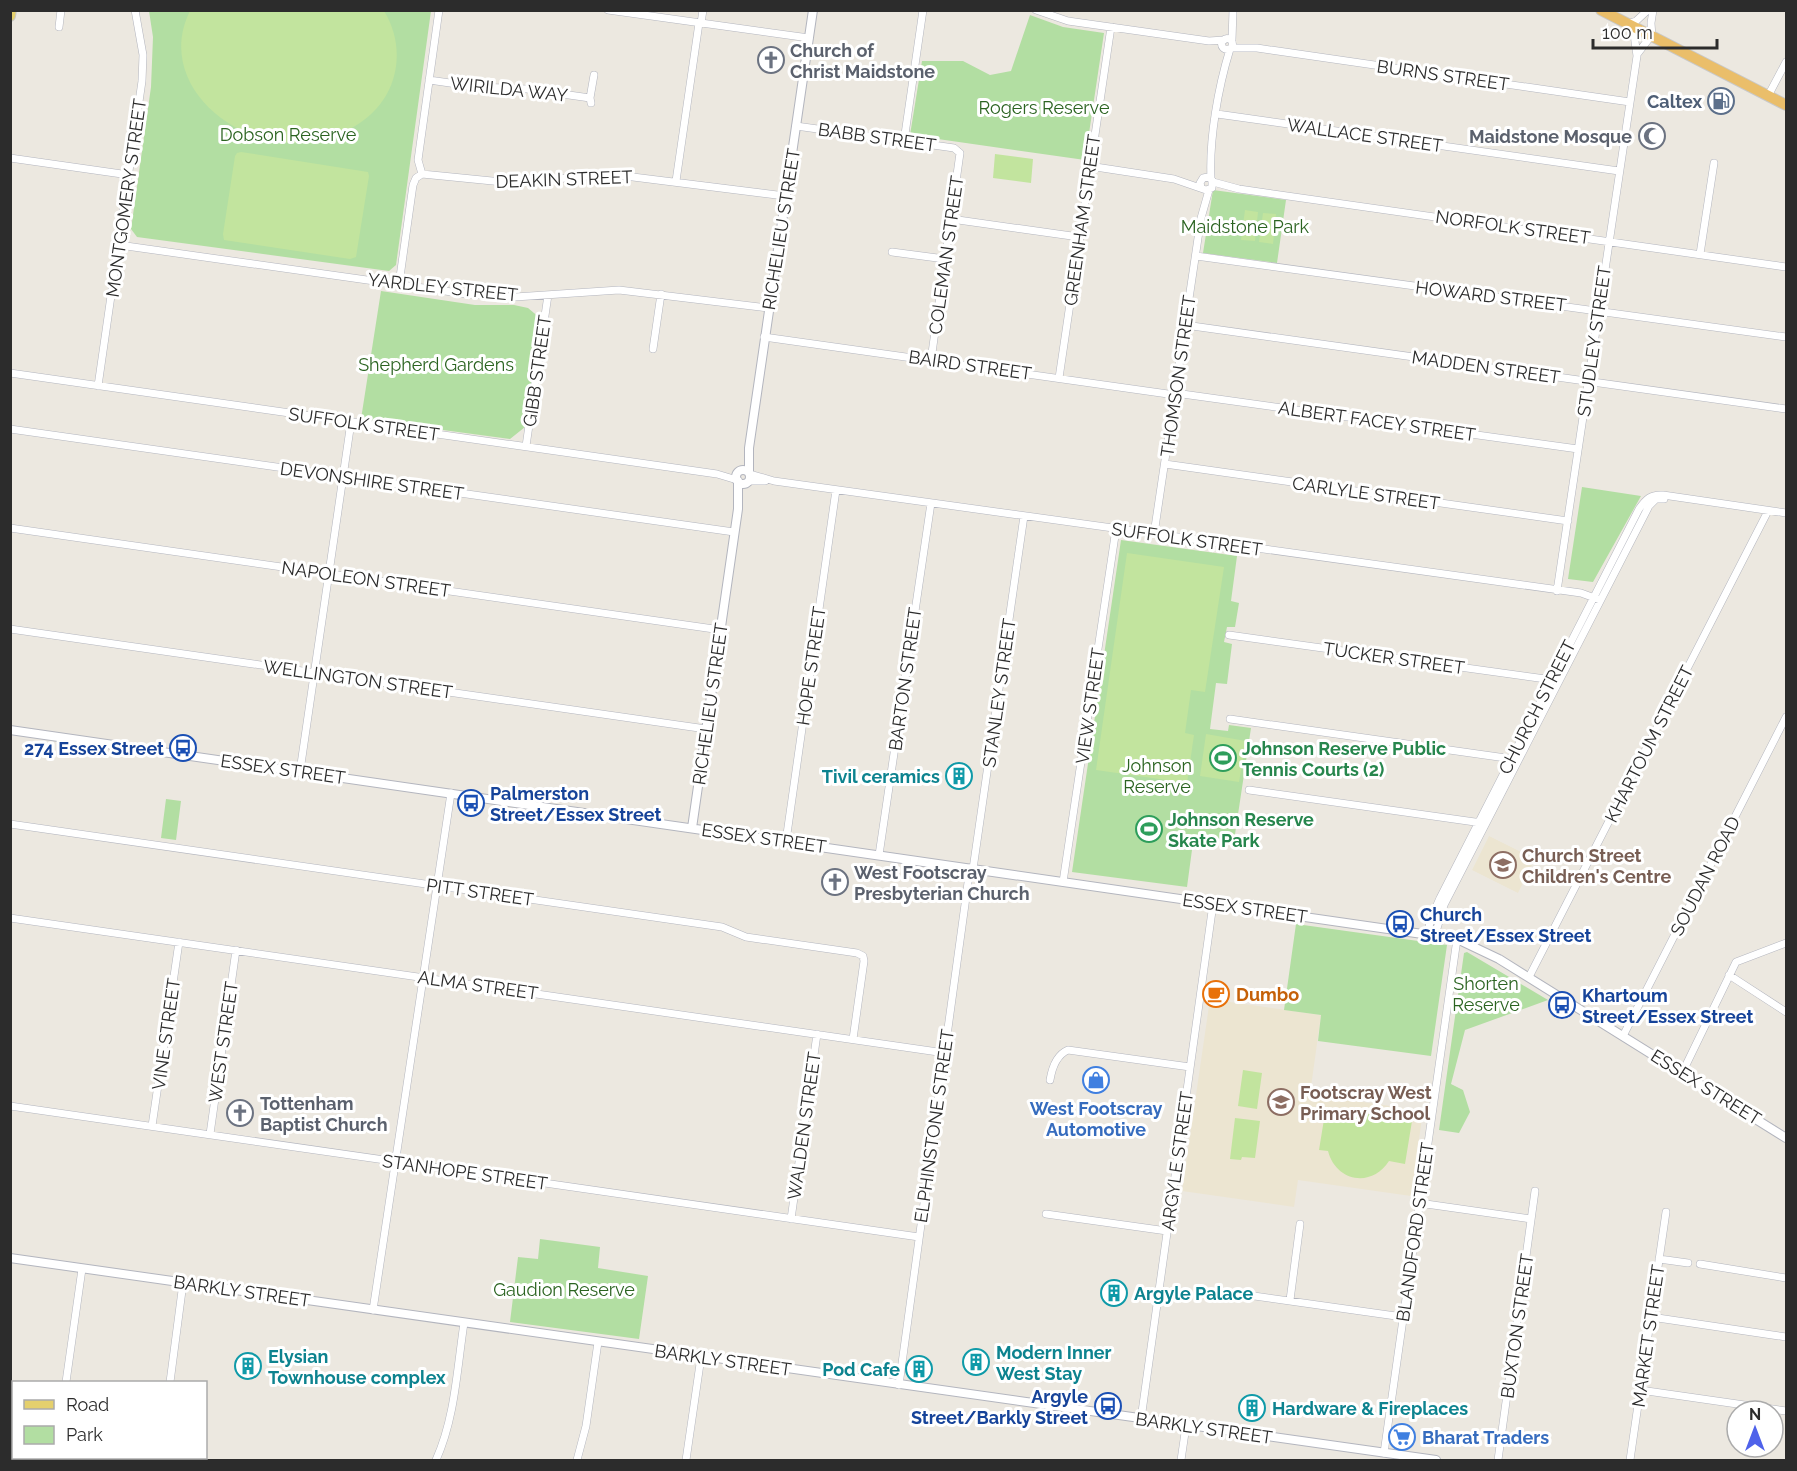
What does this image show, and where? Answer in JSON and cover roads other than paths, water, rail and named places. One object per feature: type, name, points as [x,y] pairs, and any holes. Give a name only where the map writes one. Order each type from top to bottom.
[{"type":"highway","points":[[1601,10],[1786,105]]},
{"type":"main road","points":[[10,15],[11,10]]},
{"type":"street","points":[[59,27],[61,10]]},
{"type":"street","name":"MONTGOMERY STREET","points":[[98,386],[143,71],[141,36],[135,10]]},
{"type":"street","points":[[399,284],[413,185],[416,178],[422,174],[418,160],[439,10]]},
{"type":"street","points":[[608,10],[809,38]]},
{"type":"street","points":[[676,181],[703,10]]},
{"type":"street","name":"RICHELIEU STREET","points":[[692,828],[813,10]]},
{"type":"street","points":[[904,141],[923,10]]},
{"type":"street","name":"BURNS STREET","points":[[1036,10],[1068,21],[1630,102]]},
{"type":"street","points":[[1630,25],[1648,10]]},
{"type":"street","points":[[1652,36],[1653,10]]},
{"type":"street","name":"THOMSON STREET","points":[[1154,534],[1232,13]]},
{"type":"street","name":"STUDLEY STREET","points":[[1630,25],[1637,56]]},
{"type":"street","name":"GREENHAM STREET","points":[[1059,378],[1111,27]]},
{"type":"street","name":"STUDLEY STREET","points":[[1557,591],[1637,56],[1643,44],[1652,36]]},
{"type":"street","points":[[1768,96],[1786,62]]},
{"type":"street","name":"WIRILDA WAY","points":[[429,80],[478,87],[527,89],[590,101],[594,75]]},
{"type":"street","name":"WALLACE STREET","points":[[1217,114],[1619,171]]},
{"type":"street","name":"BABB STREET","points":[[796,126],[958,150]]},
{"type":"street","name":"COLEMAN STREET","points":[[931,360],[960,157],[958,150]]},
{"type":"street","points":[[10,158],[129,175]]},
{"type":"street","points":[[1700,254],[1714,163]]},
{"type":"street","name":"NORFOLK STREET","points":[[1089,166],[1786,267]]},
{"type":"street","name":"DEAKIN STREET","points":[[422,174],[513,183],[605,176],[676,181],[785,196]]},
{"type":"street","points":[[951,219],[1079,237]]},
{"type":"street","name":"YARDLEY STREET","points":[[119,245],[489,296],[548,295],[603,290],[661,294],[768,308]]},
{"type":"street","points":[[892,252],[945,259]]},
{"type":"street","name":"HOWARD STREET","points":[[1196,256],[1786,337]]},
{"type":"street","points":[[653,349],[661,294]]},
{"type":"street","name":"GIBB STREET","points":[[526,446],[548,295]]},
{"type":"street","name":"MADDEN STREET","points":[[1185,325],[1786,409]]},
{"type":"street","name":"BAIRD STREET","points":[[764,337],[1175,394]]},
{"type":"street","name":"SUFFOLK STREET","points":[[10,373],[717,474],[1581,593],[1597,599]]},
{"type":"street","name":"ALBERT FACEY STREET","points":[[1175,394],[1578,449]]},
{"type":"street","points":[[300,771],[351,422]]},
{"type":"street","name":"DEVONSHIRE STREET","points":[[10,429],[734,532]]},
{"type":"street","name":"CARLYLE STREET","points":[[1165,464],[1568,521]]},
{"type":"street","name":"HOPE STREET","points":[[786,841],[836,490]]},
{"type":"street","name":"CHURCH STREET","points":[[1431,935],[1434,909],[1482,823],[1597,599],[1649,506],[1662,497],[1768,511]]},
{"type":"street","name":"BARTON STREET","points":[[879,855],[931,503]]},
{"type":"street","points":[[1768,511],[1786,513]]},
{"type":"street","name":"KHARTOUM STREET","points":[[1529,977],[1768,511]]},
{"type":"street","name":"STANLEY STREET","points":[[972,868],[1024,516]]},
{"type":"street","name":"NAPOLEON STREET","points":[[10,528],[721,630]]},
{"type":"street","name":"VIEW STREET","points":[[1063,882],[1116,529]]},
{"type":"street","name":"WELLINGTON STREET","points":[[10,629],[706,729]]},
{"type":"street","name":"TUCKER STREET","points":[[1229,635],[1555,680]]},
{"type":"street","name":"SOUDAN ROAD","points":[[1623,1036],[1786,717]]},
{"type":"street","points":[[1230,719],[1515,759]]},
{"type":"street","name":"ESSEX STREET","points":[[10,730],[1457,939],[1486,951],[1529,977],[1786,1138]]},
{"type":"street","points":[[1249,790],[1482,823]]},
{"type":"street","points":[[373,1310],[451,793]]},
{"type":"street","name":"PITT STREET","points":[[10,824],[722,927],[746,937],[857,952],[864,961],[853,1040]]},
{"type":"street","name":"ELPHINSTONE STREET","points":[[899,1385],[972,868]]},
{"type":"street","name":"ARGYLE STREET","points":[[1141,1419],[1213,904]]},
{"type":"street","name":"ALMA STREET","points":[[10,918],[945,1053]]},
{"type":"street","name":"BLANDFORD STREET","points":[[1384,1453],[1457,939]]},
{"type":"street","name":"VINE STREET","points":[[152,1126],[179,942]]},
{"type":"street","points":[[1685,1074],[1686,1065],[1739,959],[1786,943]]},
{"type":"street","name":"WEST STREET","points":[[210,1134],[236,950]]},
{"type":"street","points":[[1729,975],[1786,1012]]},
{"type":"street","name":"WALDEN STREET","points":[[791,1218],[817,1034]]},
{"type":"street","points":[[1050,1080],[1053,1065],[1061,1053],[1068,1050],[1190,1067]]},
{"type":"street","name":"STANHOPE STREET","points":[[10,1106],[919,1237]]},
{"type":"street","name":"BUXTON STREET","points":[[1498,1461],[1535,1191]]},
{"type":"street","points":[[1419,1203],[1531,1219]]},
{"type":"street","name":"MARKET STREET","points":[[1630,1461],[1666,1212]]},
{"type":"street","points":[[1046,1214],[1167,1232]]},
{"type":"street","points":[[1290,1300],[1300,1224]]},
{"type":"street","name":"BARKLY STREET","points":[[10,1258],[1436,1461]]},
{"type":"street","points":[[1659,1259],[1688,1263]]},
{"type":"street","points":[[1700,1264],[1786,1278]]},
{"type":"street","points":[[66,1381],[82,1269]]},
{"type":"street","points":[[170,1381],[183,1283]]},
{"type":"street","points":[[1233,1293],[1403,1317]]},
{"type":"street","points":[[1651,1317],[1786,1337]]},
{"type":"street","points":[[436,1461],[450,1422],[464,1323]]},
{"type":"street","points":[[577,1461],[586,1426],[598,1342]]},
{"type":"street","points":[[686,1461],[701,1357]]},
{"type":"street","points":[[1640,1390],[1786,1411]]},
{"type":"street","points":[[1181,1461],[1186,1426]]},
{"type":"place","name":"Church of Christ Maidstone","points":[[771,60]]},
{"type":"place","name":"Caltex","points":[[1721,101]]},
{"type":"place","name":"Maidstone Mosque","points":[[1652,136]]},
{"type":"place","name":"274 Essex Street","points":[[183,748]]},
{"type":"place","name":"Johnson Reserve Public Tennis Courts (2)","points":[[1223,758]]},
{"type":"place","name":"Tivil ceramics","points":[[959,776]]},
{"type":"place","name":"Palmerston Street/Essex Street","points":[[471,803]]},
{"type":"place","name":"Johnson Reserve Skate Park","points":[[1149,829]]},
{"type":"place","name":"Church Street Children's Centre","points":[[1503,865]]},
{"type":"place","name":"West Footscray Presbyterian Church","points":[[835,882]]},
{"type":"place","name":"Church Street/Essex Street","points":[[1400,924]]},
{"type":"place","name":"Dumbo","points":[[1216,994]]},
{"type":"place","name":"Khartoum Street/Essex Street","points":[[1562,1005]]},
{"type":"place","name":"West Footscray Automotive","points":[[1096,1080]]},
{"type":"place","name":"Footscray West Primary School","points":[[1281,1102]]},
{"type":"place","name":"Tottenham Baptist Church","points":[[240,1113]]},
{"type":"place","name":"Argyle Palace","points":[[1114,1293]]},
{"type":"place","name":"Modern Inner West Stay","points":[[976,1362]]},
{"type":"place","name":"Elysian Townhouse complex","points":[[248,1366]]},
{"type":"place","name":"Pod Cafe","points":[[919,1369]]},
{"type":"place","name":"Argyle Street/Barkly Street","points":[[1108,1406]]},
{"type":"place","name":"Hardware & Fireplaces","points":[[1252,1408]]},
{"type":"place","name":"Bharat Traders","points":[[1402,1437]]},
{"type":"park label","name":"Rogers Reserve","points":[[1044,107]]},
{"type":"park label","name":"Dobson Reserve","points":[[288,134]]},
{"type":"park label","name":"Maidstone Park","points":[[1245,226]]},
{"type":"park label","name":"Shepherd Gardens","points":[[436,364]]},
{"type":"park label","name":"Johnson Reserve","points":[[1157,775]]},
{"type":"park label","name":"Shorten Reserve","points":[[1486,993]]},
{"type":"park label","name":"Gaudion Reserve","points":[[564,1289]]}]
